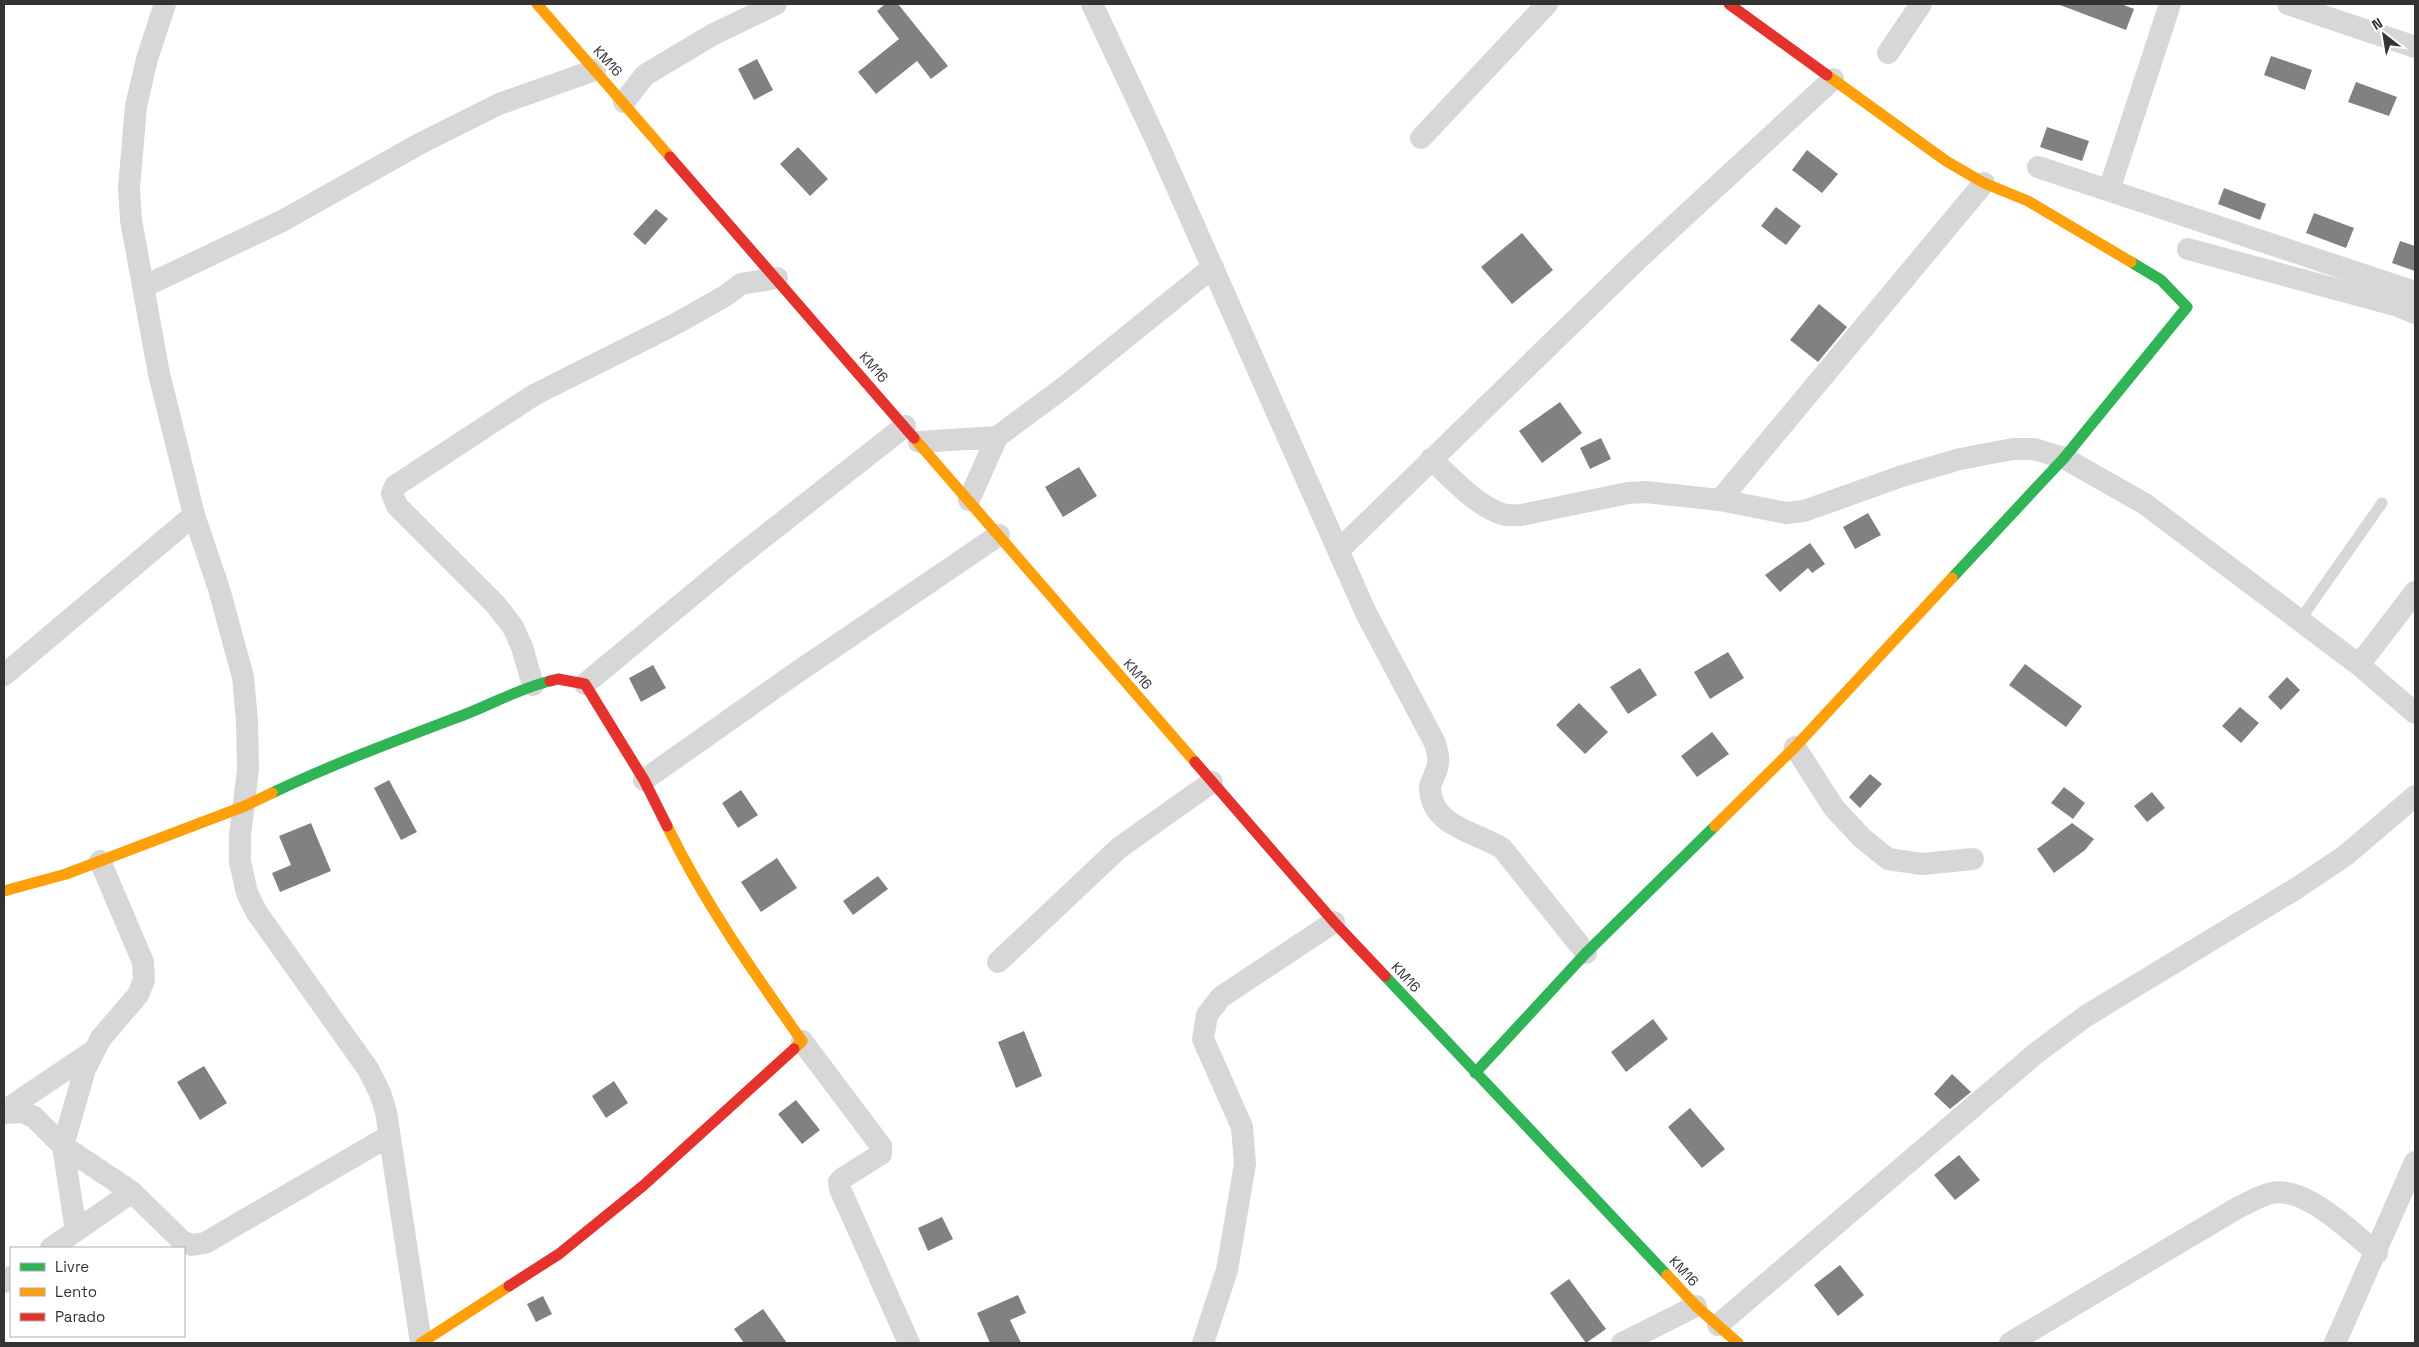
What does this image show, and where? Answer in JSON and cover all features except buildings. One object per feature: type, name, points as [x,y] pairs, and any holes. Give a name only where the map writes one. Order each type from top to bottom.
[{"type":"street","points":[[165,4],[147,59],[136,106],[129,188],[132,220],[159,374],[194,515],[219,589],[243,677],[247,720],[248,770],[240,835],[240,862],[247,893],[257,914],[368,1068],[380,1093],[386,1112],[421,1343],[559,1254],[644,1185],[785,1059],[802,1041]]},
{"type":"street","name":"KM16","points":[[537,4],[777,278],[1334,922],[1696,1306],[1738,1343]]},
{"type":"street","points":[[624,102],[645,76],[712,35],[776,4]]},
{"type":"street","points":[[1092,4],[1212,267],[1366,613],[1434,743],[1440,758],[1430,786],[1434,807],[1447,821],[1470,834],[1487,839],[1502,848],[1586,953]]},
{"type":"street","points":[[1421,138],[1547,4]]},
{"type":"street","points":[[1475,1073],[1586,953],[1794,747],[2064,458],[2187,307],[2161,280],[2028,201],[1984,183],[1946,161],[1728,4]]},
{"type":"street","points":[[1888,53],[1921,4]]},
{"type":"street","points":[[2109,190],[2170,4]]},
{"type":"street","points":[[2288,4],[2415,47]]},
{"type":"street","points":[[143,287],[282,222],[421,143],[499,104],[595,70]]},
{"type":"street","points":[[1339,550],[1637,260],[1833,79]]},
{"type":"street","points":[[2038,166],[2415,292]]},
{"type":"street","points":[[1720,500],[1984,183]]},
{"type":"street","points":[[2188,250],[2398,306],[2415,313]]},
{"type":"street","points":[[969,500],[997,436],[1067,385],[1212,267]]},
{"type":"street","points":[[533,685],[522,647],[513,627],[496,605],[397,506],[392,492],[395,486],[534,395],[679,322],[741,284],[777,278]]},
{"type":"street","points":[[585,684],[737,558],[912,434],[997,436]]},
{"type":"street","points":[[1431,459],[1464,489],[1489,508],[1503,515],[1521,515],[1628,493],[1646,492],[1720,500],[1786,513],[1804,511],[1902,476],[1960,459],[2013,449],[2034,449],[2064,458],[2146,504],[2359,665],[2415,713]]},
{"type":"street","points":[[4,675],[194,515]]},
{"type":"street","points":[[644,780],[793,675],[999,535]]},
{"type":"street","points":[[2359,665],[2415,592]]},
{"type":"street","points":[[4,891],[66,874],[245,806],[330,766],[470,712],[533,685],[558,679],[585,684],[644,780],[689,871],[732,944],[802,1041],[882,1146],[881,1154],[839,1182],[840,1190],[909,1343]]},
{"type":"street","points":[[1794,747],[1834,808],[1862,838],[1888,859],[1922,864],[1973,859]]},
{"type":"street","points":[[998,962],[1119,848],[1212,782]]},
{"type":"street","points":[[1718,1326],[2035,1054],[2086,1016],[2298,888],[2353,850],[2415,796]]},
{"type":"street","points":[[76,1231],[63,1146],[85,1069],[92,1052],[138,995],[144,980],[143,962],[100,861]]},
{"type":"street","points":[[1203,1343],[1226,1270],[1245,1164],[1242,1127],[1202,1039],[1207,1015],[1220,997],[1334,922]]},
{"type":"street","points":[[4,1112],[92,1052]]},
{"type":"street","points":[[4,1112],[22,1112],[34,1117],[63,1146],[132,1192],[183,1242],[192,1245],[205,1243],[389,1136]]},
{"type":"street","points":[[2335,1343],[2377,1253],[2415,1162]]},
{"type":"street","points":[[52,1247],[132,1192]]},
{"type":"street","points":[[2010,1343],[2239,1206],[2272,1193],[2292,1193],[2315,1204],[2377,1253]]},
{"type":"street","points":[[1622,1343],[1696,1306]]},
{"type":"lane","points":[[2300,620],[2382,503]]},
{"type":"traffic: fast","points":[[1952,578],[2064,458],[2187,307],[2161,280],[2131,262]]},
{"type":"traffic: fast","points":[[272,793],[368,752],[550,681]]},
{"type":"traffic: fast","points":[[1475,1073],[1586,953],[1715,826]]},
{"type":"traffic: fast","points":[[1385,976],[1667,1275]]},
{"type":"traffic: slow","points":[[537,4],[670,157]]},
{"type":"traffic: slow","points":[[1827,75],[1946,161],[1984,183],[2028,201],[2131,262]]},
{"type":"traffic: slow","points":[[914,438],[1195,762]]},
{"type":"traffic: slow","points":[[1715,826],[1795,747],[1952,578]]},
{"type":"traffic: slow","points":[[4,891],[66,874],[245,806],[272,793]]},
{"type":"traffic: slow","points":[[667,826],[713,910],[802,1041],[794,1049]]},
{"type":"traffic: slow","points":[[1667,1275],[1696,1306],[1738,1343]]},
{"type":"traffic: slow","points":[[421,1343],[509,1286]]},
{"type":"traffic: jam","points":[[1729,4],[1827,75]]},
{"type":"traffic: jam","points":[[670,157],[914,438]]},
{"type":"traffic: jam","points":[[550,681],[558,679],[585,684],[644,780],[667,826]]},
{"type":"traffic: jam","points":[[1195,762],[1334,922],[1385,976]]},
{"type":"traffic: jam","points":[[509,1286],[559,1254],[644,1185],[794,1049]]}]
